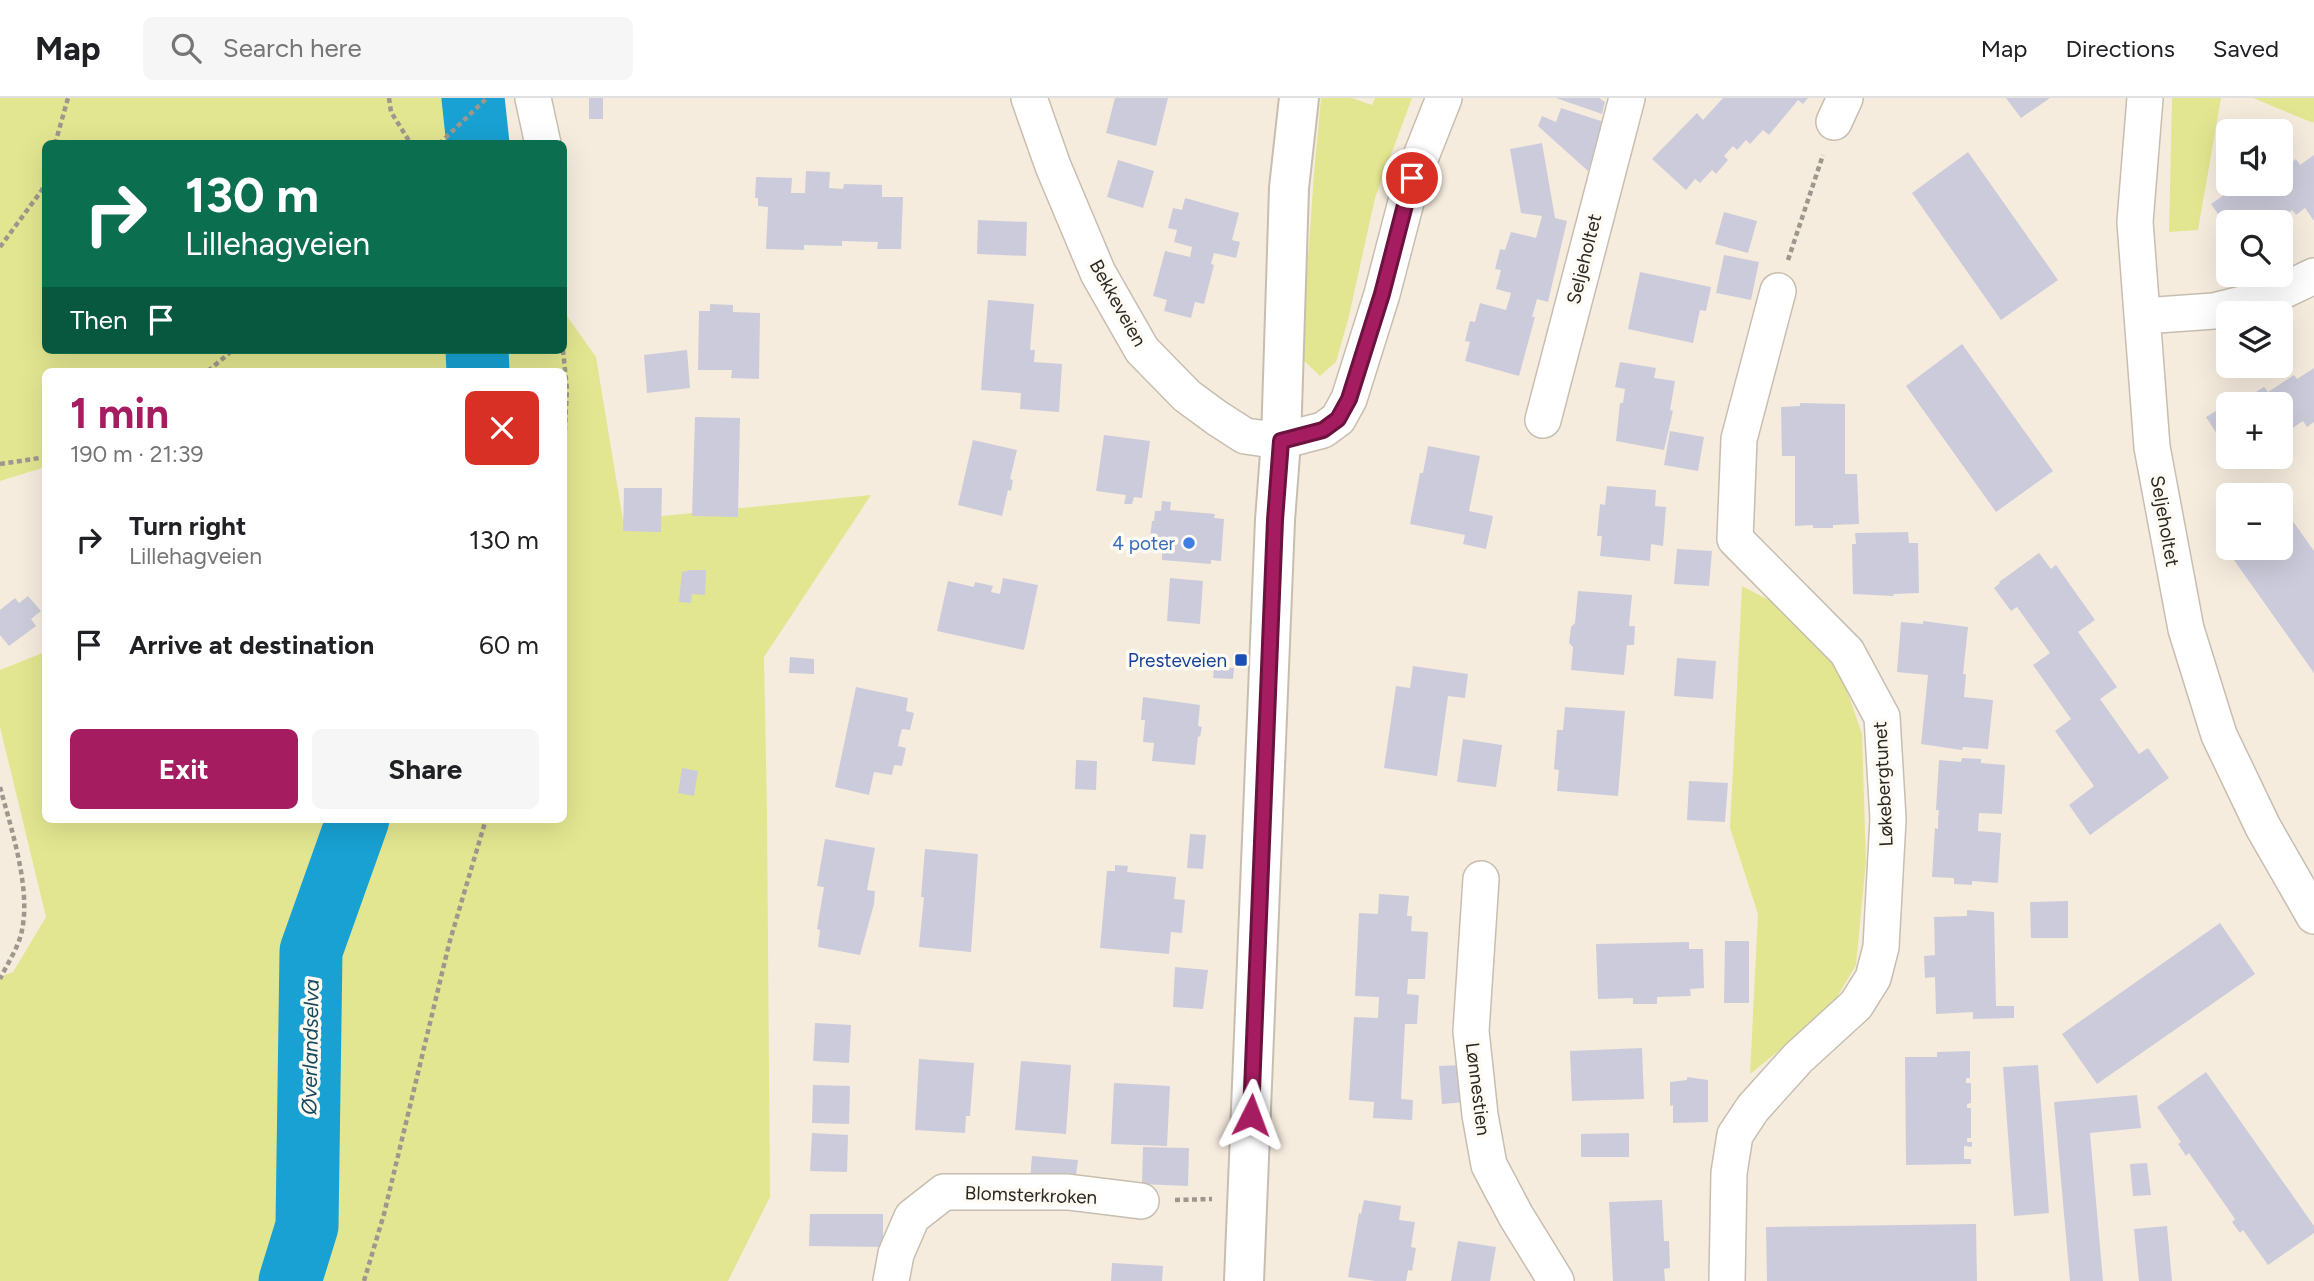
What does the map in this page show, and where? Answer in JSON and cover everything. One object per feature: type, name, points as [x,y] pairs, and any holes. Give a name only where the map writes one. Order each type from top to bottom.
[{"type":"main road","points":[[1244,1281],[1275,520],[1281,441],[1289,188],[1299,98]]},
{"type":"street","points":[[533,98],[542,140]]},
{"type":"street","name":"Bekkeveien","points":[[1030,98],[1053,166],[1098,273],[1142,350],[1187,396],[1231,427],[1245,436],[1281,441]]},
{"type":"street","points":[[1281,441],[1323,430],[1338,419],[1349,399],[1382,294],[1412,178],[1444,98]]},
{"type":"street","name":"Seljeholtet","points":[[1543,420],[1627,98]]},
{"type":"street","name":"Seljeholtet","points":[[2145,98],[2135,222],[2152,447],[2186,629],[2220,735],[2263,827],[2314,916]]},
{"type":"street","points":[[2143,316],[2214,311],[2270,296],[2314,276]]},
{"type":"street","name":"Løkebergtunet","points":[[1727,1281],[1728,1173],[1735,1135],[1754,1108],[1798,1058],[1856,1005],[1873,978],[1881,947],[1888,819],[1882,718],[1847,652],[1735,539],[1739,439],[1778,291]]},
{"type":"street","name":"Lønnestien","points":[[1481,879],[1471,1031],[1480,1115],[1489,1165],[1516,1216],[1556,1281]]},
{"type":"street","name":"Blomsterkroken","points":[[891,1281],[896,1254],[912,1217],[944,1192],[1068,1192],[1141,1202]]},
{"type":"path","points":[[56,140],[68,98]]},
{"type":"path","points":[[390,98],[391,112],[408,140]]},
{"type":"path","points":[[443,140],[487,98]]},
{"type":"path","points":[[1778,291],[1840,110]]},
{"type":"path","points":[[0,247],[42,190]]},
{"type":"path","points":[[212,368],[228,354]]},
{"type":"path","points":[[0,464],[42,458]]},
{"type":"path","points":[[0,787],[16,846],[25,906],[22,932],[0,979]]},
{"type":"path","points":[[364,1281],[384,1214],[449,944],[485,823]]},
{"type":"path","points":[[1141,1202],[1247,1198]]},
{"type":"green space","points":[[0,98],[483,98],[481,140],[42,140],[42,354],[567,354],[567,316],[596,357],[623,520],[871,495],[764,657],[770,1197],[728,1281],[0,1281],[0,977],[13,972],[46,917],[0,727],[0,670],[42,653],[42,823],[567,823],[567,368],[42,368],[42,468],[0,481]]},
{"type":"green space","points":[[1321,98],[1352,98],[1372,105],[1375,98],[1412,98],[1375,198],[1336,362],[1320,376],[1301,358]]},
{"type":"green space","points":[[2172,98],[2221,98],[2198,230],[2169,232]]},
{"type":"green space","points":[[2253,98],[2314,98],[2314,121],[2313,123]]},
{"type":"green space","points":[[1742,586],[1788,610],[1838,665],[1862,734],[1866,861],[1856,965],[1830,1009],[1750,1074],[1758,914],[1730,828]]},
{"type":"building","points":[[589,98],[603,98],[603,119],[589,119]]},
{"type":"building","points":[[1115,98],[1168,98],[1156,146],[1106,133]]},
{"type":"building","points":[[1556,98],[1599,98],[1605,102],[1602,114]]},
{"type":"building","points":[[1723,98],[1808,98],[1803,104],[1798,100],[1769,135],[1763,130],[1750,144],[1746,140],[1737,150],[1733,146],[1724,156],[1728,160],[1716,174],[1712,170],[1700,183],[1695,179],[1686,190],[1652,159],[1697,113],[1703,120]]},
{"type":"building","points":[[2006,98],[2050,98],[2021,118]]},
{"type":"building","points":[[1561,108],[1604,122],[1588,171],[1538,126],[1542,116],[1556,122]]},
{"type":"building","points":[[1542,143],[1555,218],[1567,221],[1548,302],[1537,299],[1532,317],[1535,317],[1519,376],[1465,361],[1470,342],[1465,341],[1470,321],[1475,322],[1480,303],[1506,310],[1511,293],[1496,289],[1501,270],[1495,269],[1500,249],[1505,250],[1511,232],[1536,238],[1542,216],[1521,213],[1510,149]]},
{"type":"building","points":[[1968,152],[2058,280],[2001,320],[1912,193]]},
{"type":"building","points":[[2314,155],[2314,221],[2305,208],[2296,215],[2293,210],[2216,211],[2211,204],[2223,196],[2293,196],[2293,161],[2296,159],[2300,165]]},
{"type":"building","points":[[1118,160],[1154,171],[1143,208],[1107,197]]},
{"type":"building","points":[[806,171],[830,172],[829,188],[843,189],[844,184],[882,185],[882,197],[903,197],[901,249],[877,249],[878,242],[842,241],[842,246],[804,245],[804,250],[766,249],[768,207],[758,206],[758,198],[755,198],[756,177],[792,178],[791,193],[805,193]]},
{"type":"building","points":[[1185,198],[1239,213],[1232,240],[1240,242],[1236,258],[1214,253],[1211,264],[1214,265],[1204,304],[1195,302],[1191,318],[1164,311],[1167,300],[1153,296],[1165,251],[1190,257],[1192,247],[1174,242],[1177,230],[1168,228],[1173,208],[1182,210]]},
{"type":"building","points":[[1724,212],[1757,221],[1748,253],[1715,244]]},
{"type":"building","points":[[978,220],[1027,222],[1026,256],[977,254]]},
{"type":"building","points":[[1724,255],[1759,262],[1751,300],[1716,293]]},
{"type":"building","points":[[1640,272],[1711,287],[1706,311],[1700,310],[1693,343],[1628,329]]},
{"type":"building","points":[[988,300],[1034,304],[1030,350],[1035,350],[1034,362],[1062,364],[1059,412],[1020,409],[1021,393],[981,390]]},
{"type":"building","points":[[710,304],[733,305],[733,312],[760,313],[759,379],[731,378],[732,370],[698,370],[699,311],[710,311]]},
{"type":"building","points":[[1962,344],[2053,471],[1996,512],[1906,386]]},
{"type":"building","points":[[687,350],[690,388],[647,393],[644,355]]},
{"type":"building","points":[[1620,362],[1656,368],[1654,378],[1675,381],[1670,410],[1673,411],[1664,450],[1616,441],[1620,403],[1623,403],[1625,389],[1615,387]]},
{"type":"building","points":[[2314,368],[2314,422],[2307,427],[2303,421],[2293,428],[2293,392],[2268,392],[2294,375],[2297,379]]},
{"type":"building","points":[[1800,403],[1845,404],[1845,474],[1857,474],[1859,524],[1833,525],[1833,528],[1795,526],[1795,456],[1782,456],[1781,407],[1800,406]]},
{"type":"building","points":[[2216,411],[2216,432],[2206,417]]},
{"type":"building","points":[[695,417],[740,418],[738,517],[692,516]]},
{"type":"building","points":[[1670,431],[1704,437],[1698,471],[1664,465]]},
{"type":"building","points":[[1104,435],[1150,441],[1142,498],[1134,497],[1132,504],[1124,504],[1126,495],[1096,491]]},
{"type":"building","points":[[973,440],[1017,450],[1010,479],[1013,480],[1011,491],[1008,490],[1002,516],[958,505]]},
{"type":"building","points":[[1428,446],[1480,456],[1469,511],[1493,516],[1486,549],[1463,544],[1465,535],[1410,524]]},
{"type":"building","points":[[1607,486],[1656,490],[1655,506],[1666,507],[1663,546],[1651,544],[1650,561],[1600,556],[1602,536],[1597,536],[1600,504],[1605,505]]},
{"type":"building","points":[[624,488],[662,488],[661,532],[623,531]]},
{"type":"building","points":[[1162,501],[1171,502],[1170,510],[1215,514],[1214,518],[1224,519],[1221,561],[1211,560],[1211,564],[1162,560],[1162,548],[1149,547],[1152,521],[1155,511],[1161,511]]},
{"type":"building","points":[[2293,521],[2314,551],[2314,673],[2234,560],[2293,560]]},
{"type":"building","points":[[1908,532],[1909,543],[1918,543],[1919,593],[1893,594],[1894,596],[1853,594],[1852,544],[1856,544],[1855,533]]},
{"type":"building","points":[[1677,549],[1712,551],[1709,586],[1674,584]]},
{"type":"building","points":[[2039,553],[2051,569],[2056,565],[2095,620],[2078,632],[2117,687],[2100,699],[2139,754],[2148,748],[2169,778],[2090,835],[2069,805],[2094,786],[2055,731],[2071,719],[2033,665],[2050,653],[2017,607],[2011,611],[1994,588]]},
{"type":"building","points":[[706,570],[705,595],[692,594],[691,603],[679,602],[682,572]]},
{"type":"building","points":[[1003,578],[1038,585],[1024,650],[937,631],[948,581],[974,587],[975,582],[993,586],[991,592],[1000,594]]},
{"type":"building","points":[[1170,578],[1203,581],[1200,624],[1167,621]]},
{"type":"building","points":[[1578,591],[1632,595],[1629,626],[1635,626],[1634,645],[1627,645],[1624,675],[1571,670],[1573,647],[1569,643],[1571,627],[1575,623]]},
{"type":"building","points":[[28,596],[41,611],[31,619],[36,626],[9,646],[0,635],[0,610],[15,598],[19,603]]},
{"type":"building","points":[[1923,621],[1968,627],[1963,674],[1966,674],[1964,697],[1993,700],[1988,749],[1963,747],[1962,750],[1921,744],[1928,675],[1897,672],[1901,622],[1923,624]]},
{"type":"building","points":[[790,657],[814,659],[814,674],[789,673]]},
{"type":"building","points":[[1677,658],[1716,661],[1713,699],[1674,696]]},
{"type":"building","points":[[1413,666],[1468,674],[1465,698],[1448,696],[1437,776],[1384,768],[1396,686],[1410,688]]},
{"type":"building","points":[[1214,667],[1234,668],[1233,679],[1213,678]]},
{"type":"building","points":[[856,687],[908,698],[906,711],[914,713],[910,730],[902,729],[900,736],[898,746],[906,748],[902,766],[894,765],[892,775],[874,772],[869,795],[835,787]]},
{"type":"building","points":[[1143,697],[1200,705],[1198,726],[1202,727],[1200,737],[1198,736],[1195,765],[1152,761],[1154,743],[1143,742]]},
{"type":"building","points":[[1565,707],[1625,711],[1618,796],[1557,791],[1559,770],[1554,769],[1557,730],[1563,730]]},
{"type":"building","points":[[1463,739],[1502,745],[1496,787],[1457,782]]},
{"type":"building","points":[[1962,758],[2005,765],[2002,814],[1979,813],[1978,831],[2001,833],[1998,883],[1972,881],[1972,885],[1954,884],[1954,878],[1932,877],[1935,828],[1938,829],[1939,810],[1936,810],[1939,760],[1961,762]]},
{"type":"building","points":[[1076,760],[1097,761],[1096,790],[1075,789]]},
{"type":"building","points":[[682,768],[698,771],[694,796],[678,793]]},
{"type":"building","points":[[1689,781],[1728,783],[1725,822],[1687,820]]},
{"type":"building","points":[[1190,834],[1206,835],[1203,869],[1187,868]]},
{"type":"building","points":[[825,839],[875,848],[867,890],[875,891],[874,904],[860,955],[818,947],[820,930],[817,929],[824,887],[817,886]]},
{"type":"building","points":[[925,849],[978,854],[971,952],[919,947]]},
{"type":"building","points":[[1115,865],[1128,866],[1127,872],[1176,877],[1174,899],[1185,900],[1182,933],[1171,932],[1169,954],[1100,948],[1107,871],[1115,871]]},
{"type":"building","points":[[1379,894],[1409,896],[1407,916],[1412,916],[1411,931],[1428,932],[1425,979],[1408,979],[1407,994],[1419,995],[1417,1024],[1405,1024],[1401,1099],[1413,1100],[1412,1120],[1373,1118],[1374,1102],[1349,1100],[1354,1017],[1378,1018],[1379,997],[1355,996],[1359,913],[1378,914]]},
{"type":"building","points":[[2068,901],[2068,938],[2031,938],[2030,902]]},
{"type":"building","points":[[1967,910],[1994,912],[1996,1006],[2014,1006],[2014,1018],[1973,1019],[1973,1012],[1936,1014],[1935,977],[1925,978],[1924,956],[1935,955],[1934,917],[1967,916]]},
{"type":"building","points":[[2220,923],[2255,974],[2097,1084],[2062,1034]]},
{"type":"building","points":[[1725,941],[1749,941],[1749,1003],[1724,1003]]},
{"type":"building","points":[[1689,942],[1689,949],[1703,949],[1704,988],[1690,989],[1691,996],[1657,997],[1657,1004],[1633,1004],[1633,998],[1598,999],[1596,944]]},
{"type":"building","points":[[1175,967],[1208,970],[1203,1009],[1173,1007]]},
{"type":"building","points":[[815,1023],[851,1025],[849,1063],[813,1061]]},
{"type":"building","points":[[1642,1048],[1644,1099],[1572,1101],[1570,1051]]},
{"type":"building","points":[[1970,1051],[1970,1078],[1966,1078],[1966,1083],[1971,1083],[1971,1103],[1967,1104],[1967,1108],[1971,1108],[1971,1138],[1967,1138],[1967,1142],[1972,1142],[1972,1147],[1964,1146],[1964,1159],[1971,1159],[1971,1164],[1906,1165],[1905,1057],[1937,1057],[1937,1052]]},
{"type":"building","points":[[919,1059],[974,1063],[970,1116],[966,1116],[965,1133],[915,1130]]},
{"type":"building","points":[[1021,1061],[1071,1065],[1066,1134],[1015,1130]]},
{"type":"building","points":[[1464,1065],[1467,1102],[1442,1104],[1439,1066]]},
{"type":"building","points":[[2038,1065],[2049,1213],[2014,1216],[2003,1067]]},
{"type":"building","points":[[2206,1072],[2314,1226],[2314,1233],[2268,1265],[2243,1230],[2240,1233],[2232,1222],[2235,1219],[2189,1153],[2186,1156],[2178,1144],[2181,1142],[2157,1107]]},
{"type":"building","points":[[1687,1077],[1708,1080],[1708,1122],[1673,1123],[1670,1082],[1687,1080]]},
{"type":"building","points":[[1114,1083],[1170,1086],[1167,1146],[1111,1144]]},
{"type":"building","points":[[813,1085],[850,1086],[849,1124],[812,1123]]},
{"type":"building","points":[[2137,1095],[2141,1128],[2090,1133],[2103,1281],[2070,1281],[2054,1102]]},
{"type":"building","points":[[812,1133],[848,1135],[847,1172],[810,1171]]},
{"type":"building","points":[[1629,1133],[1629,1157],[1581,1157],[1581,1134]]},
{"type":"building","points":[[1143,1147],[1189,1148],[1188,1186],[1142,1184]]},
{"type":"building","points":[[1032,1156],[1078,1160],[1075,1183],[1030,1180]]},
{"type":"building","points":[[2147,1163],[2151,1195],[2133,1196],[2130,1164]]},
{"type":"building","points":[[1364,1200],[1401,1206],[1399,1220],[1415,1222],[1411,1247],[1416,1248],[1412,1271],[1408,1270],[1406,1281],[1375,1281],[1348,1277],[1359,1213],[1361,1214]]},
{"type":"building","points":[[1662,1200],[1664,1241],[1669,1241],[1670,1268],[1664,1269],[1665,1281],[1613,1281],[1609,1202]]},
{"type":"building","points":[[810,1214],[883,1214],[883,1247],[809,1246]]},
{"type":"building","points":[[1976,1224],[1977,1281],[1767,1281],[1766,1227]]},
{"type":"building","points":[[2167,1226],[2172,1281],[2139,1281],[2134,1229]]},
{"type":"building","points":[[1458,1241],[1496,1247],[1490,1281],[1451,1281]]},
{"type":"building","points":[[1112,1263],[1163,1266],[1162,1281],[1111,1281]]},
{"type":"waterway","name":"Øverlandselva","points":[[473,98],[478,140]]},
{"type":"waterway","name":"Øverlandselva","points":[[477,354],[478,368]]},
{"type":"waterway","name":"Øverlandselva","points":[[290,1281],[307,1226],[311,951],[357,823]]},
{"type":"place","name":"4 poter","points":[[1189,543]]},
{"type":"place","name":"Presteveien","points":[[1241,660]]},
{"type":"route","points":[[1251,1115],[1275,520],[1281,441],[1323,430],[1338,419],[1349,399],[1382,294],[1412,178]]}]
